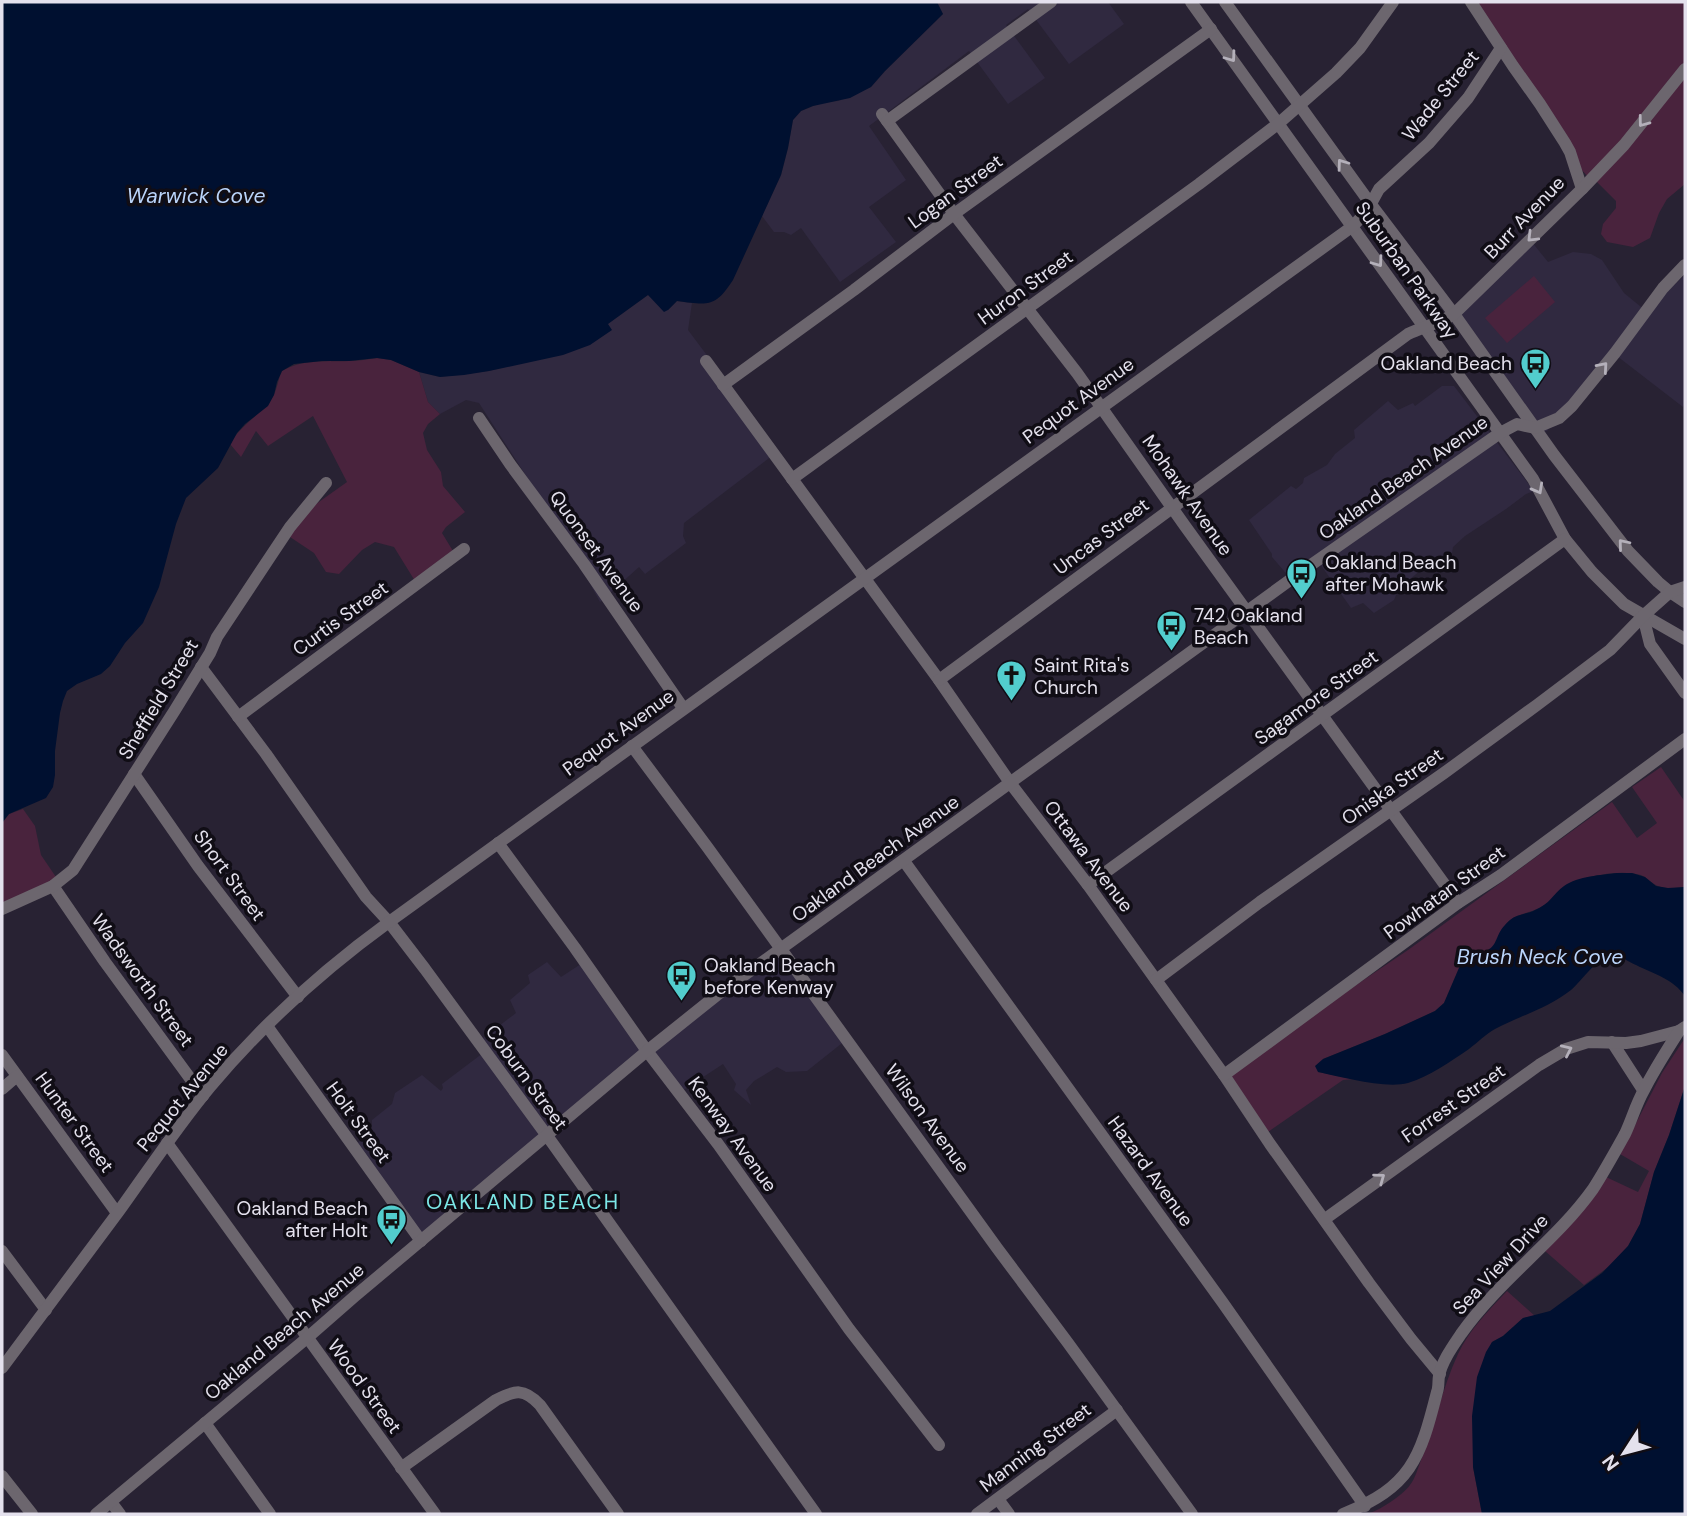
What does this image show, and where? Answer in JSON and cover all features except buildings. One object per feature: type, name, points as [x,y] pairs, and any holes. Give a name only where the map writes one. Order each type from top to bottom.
[{"type":"street","name":"Mohawk Avenue","points":[[1051,2],[884,118],[1101,407],[1458,903]]},
{"type":"street","name":"Suburban Parkway","points":[[1191,2],[1533,479],[1565,539],[1592,572],[1624,604],[1685,639]]},
{"type":"street","name":"Huron Street","points":[[792,479],[1279,124],[1360,48],[1393,2]]},
{"type":"street","name":"Burr Avenue","points":[[1424,327],[1441,322],[1454,314],[1582,190],[1565,143],[1471,2]]},
{"type":"street","name":"Suburban Parkway","points":[[1229,3],[1370,203],[1607,525],[1644,568],[1685,602]]},
{"type":"street","name":"Logan Street","points":[[723,385],[1211,29]]},
{"type":"street","name":"Wade Street","points":[[1353,226],[1367,211],[1379,189],[1418,155],[1468,97],[1501,48]]},
{"type":"street","points":[[1582,190],[1634,134],[1685,69]]},
{"type":"street","name":"Pequot Avenue","points":[[2,1368],[203,1096],[267,1026],[346,955],[683,708],[1353,226]]},
{"type":"street","name":"Oakland Beach Avenue","points":[[96,1514],[717,995],[1248,611],[1500,433],[1517,424],[1535,428],[1559,418],[1572,406],[1663,288],[1685,265]]},
{"type":"street","name":"Uncas Street","points":[[939,680],[1408,334],[1424,327]]},
{"type":"street","name":"Ottawa Avenue","points":[[706,361],[1156,980],[1410,1339],[1440,1374]]},
{"type":"street","name":"Quonset Avenue","points":[[479,418],[683,708]]},
{"type":"street","name":"Sheffield Street","points":[[2,909],[53,886],[73,870],[276,547],[326,483]]},
{"type":"street","name":"Sagamore Street","points":[[1088,886],[1565,539]]},
{"type":"street","name":"Curtis Street","points":[[238,717],[464,550]]},
{"type":"street","points":[[1670,592],[1685,587]]},
{"type":"street","name":"Oniska Street","points":[[1156,980],[1537,705],[1610,649],[1670,592]]},
{"type":"street","points":[[1643,616],[1650,644],[1685,693]]},
{"type":"street","name":"Coburn Street","points":[[201,667],[366,897],[389,922],[547,1136],[816,1514]]},
{"type":"street","name":"Powhatan Street","points":[[1224,1075],[1685,739]]},
{"type":"street","name":"Wilson Avenue","points":[[632,746],[1192,1514]]},
{"type":"street","name":"Short Street","points":[[134,774],[198,866],[299,997]]},
{"type":"street","name":"Kenway Avenue","points":[[498,843],[576,948],[647,1051],[718,1144],[849,1329],[939,1445]]},
{"type":"street","name":"Hazard Avenue","points":[[904,861],[1223,1303],[1365,1506]]},
{"type":"street","name":"Wadsworth Street","points":[[53,886],[203,1096]]},
{"type":"street","name":"Holt Street","points":[[267,1026],[421,1241]]},
{"type":"street","name":"Sea View Drive","points":[[1343,1514],[1365,1506],[1403,1478],[1421,1447],[1440,1374],[1453,1346],[1479,1311],[1573,1213],[1592,1189],[1625,1132],[1643,1090],[1682,1029]]},
{"type":"street","name":"Forrest Street","points":[[1325,1219],[1382,1176],[1566,1049],[1588,1042],[1641,1041],[1682,1029]]},
{"type":"street","points":[[1612,1042],[1643,1090]]},
{"type":"street","name":"Hunter Street","points":[[2,1055],[117,1213]]},
{"type":"street","points":[[2,1089],[17,1076]]},
{"type":"street","name":"Wood Street","points":[[167,1143],[435,1514]]},
{"type":"street","points":[[2,1251],[46,1310]]},
{"type":"street","points":[[401,1468],[496,1400],[509,1392],[519,1392],[540,1405],[618,1514]]},
{"type":"street","name":"Manning Street","points":[[977,1514],[1116,1410]]},
{"type":"street","points":[[205,1423],[270,1514]]},
{"type":"street","points":[[2,1476],[32,1514]]},
{"type":"street","points":[[998,1499],[1009,1514]]},
{"type":"street","points":[[111,1502],[120,1514]]},
{"type":"shaded area","points":[[937,2],[1108,2],[1124,24],[1069,64],[1028,9],[1006,25],[1045,78],[1008,104],[969,51],[869,126],[906,180],[869,207],[896,242],[840,282],[801,228],[791,235],[774,232],[762,216],[781,175],[793,120],[801,111],[825,102],[838,101],[871,87],[943,14]]},
{"type":"shaded area","points":[[1476,2],[1685,2],[1685,184],[1667,199],[1650,238],[1633,247],[1607,242],[1601,234],[1603,224],[1616,208],[1616,201],[1579,167]]},
{"type":"shaded area","points":[[1531,241],[1548,262],[1573,252],[1591,254],[1602,260],[1624,293],[1646,311],[1685,275],[1683,407],[1613,353],[1547,431],[1541,432],[1458,310]]},
{"type":"shaded area","points":[[1534,276],[1555,302],[1507,343],[1485,318]]},
{"type":"shaded area","points":[[648,295],[668,310],[677,301],[692,303],[688,330],[777,452],[684,523],[683,536],[686,543],[645,574],[639,567],[600,602],[546,503],[479,403],[466,400],[440,414],[428,402],[419,372],[440,377],[513,365],[607,324]]},
{"type":"shaded area","points":[[377,358],[391,360],[419,372],[428,402],[440,414],[428,424],[423,433],[427,450],[441,472],[443,486],[465,512],[442,533],[453,551],[415,581],[394,547],[375,542],[362,550],[339,574],[326,572],[314,553],[287,535],[295,519],[347,482],[313,416],[268,446],[256,431],[241,457],[230,444],[272,398],[282,371],[306,363]]},
{"type":"shaded area","points":[[1442,386],[1454,386],[1534,491],[1465,536],[1453,547],[1452,553],[1433,566],[1426,566],[1399,588],[1394,600],[1374,613],[1363,603],[1351,608],[1318,561],[1290,578],[1272,557],[1249,520],[1291,486],[1296,489],[1303,483],[1304,478],[1327,465],[1335,454],[1355,438],[1354,430],[1388,401],[1398,410],[1413,403],[1415,406]]},
{"type":"shaded area","points":[[1661,767],[1685,802],[1685,887],[1661,887],[1643,876],[1634,874],[1596,876],[1577,881],[1543,906],[1513,918],[1506,924],[1492,948],[1484,953],[1467,956],[1444,1003],[1435,1011],[1323,1059],[1318,1072],[1353,1079],[1343,1080],[1268,1132],[1228,1073],[1230,1070],[1408,950],[1612,802],[1637,838],[1657,823],[1632,787]]},
{"type":"shaded area","points":[[23,809],[35,826],[41,855],[58,880],[2,908],[2,823],[9,814]]},
{"type":"shaded area","points":[[780,951],[846,1040],[807,1071],[786,1072],[777,1067],[754,1081],[746,1090],[751,1105],[734,1090],[736,1084],[723,1064],[679,1093],[647,1052],[422,1239],[354,1146],[372,1131],[372,1120],[392,1104],[395,1093],[422,1075],[441,1091],[442,1084],[483,1053],[478,1042],[516,1013],[510,1000],[530,983],[528,975],[547,962],[561,977],[584,962],[645,1049]]},
{"type":"shaded area","points":[[1685,1038],[1685,1086],[1654,1172],[1640,1224],[1628,1246],[1611,1265],[1584,1285],[1545,1251],[1606,1177],[1638,1192],[1649,1171],[1620,1154],[1662,1073]]},
{"type":"shaded area","points":[[1507,1291],[1535,1316],[1523,1318],[1492,1342],[1473,1441],[1473,1467],[1482,1514],[1366,1514],[1390,1502],[1412,1483],[1458,1354],[1486,1313]]},
{"type":"water","name":"Warwick Cove","points":[[2,2],[937,2],[943,14],[871,87],[850,98],[801,111],[793,120],[781,175],[733,280],[716,300],[704,303],[677,301],[664,312],[648,295],[608,324],[612,330],[590,345],[563,355],[489,371],[440,377],[419,372],[391,360],[377,358],[294,364],[282,371],[268,406],[245,424],[237,433],[218,468],[186,498],[159,587],[143,623],[125,643],[110,666],[101,674],[67,691],[60,713],[53,787],[46,798],[9,814],[2,823]]},
{"type":"water","name":"Brush Neck Cove","points":[[1632,873],[1645,877],[1656,886],[1685,887],[1685,996],[1675,985],[1663,978],[1621,957],[1611,955],[1600,960],[1562,996],[1495,1029],[1432,1073],[1416,1080],[1388,1085],[1318,1072],[1315,1066],[1323,1059],[1435,1011],[1444,1003],[1467,956],[1479,954],[1492,947],[1503,927],[1513,918],[1540,908],[1560,889],[1576,880]]},
{"type":"water","points":[[1685,1086],[1685,1514],[1482,1514],[1473,1467],[1472,1416],[1477,1377],[1486,1352],[1492,1342],[1523,1318],[1550,1311],[1602,1273],[1628,1246],[1640,1224],[1654,1172]]},
{"type":"place","name":"Oakland Beach","points":[[1535,390]]},
{"type":"place","name":"Oakland Beach after Mohawk","points":[[1302,600]]},
{"type":"place","name":"742 Oakland Beach","points":[[1171,653]]},
{"type":"place","name":"Saint Rita's Church","points":[[1011,703]]},
{"type":"place","name":"Oakland Beach before Kenway","points":[[681,1003]]},
{"type":"place","name":"Oakland Beach after Holt","points":[[391,1246]]},
{"type":"district","name":"OAKLAND BEACH","points":[[523,1202]]}]
